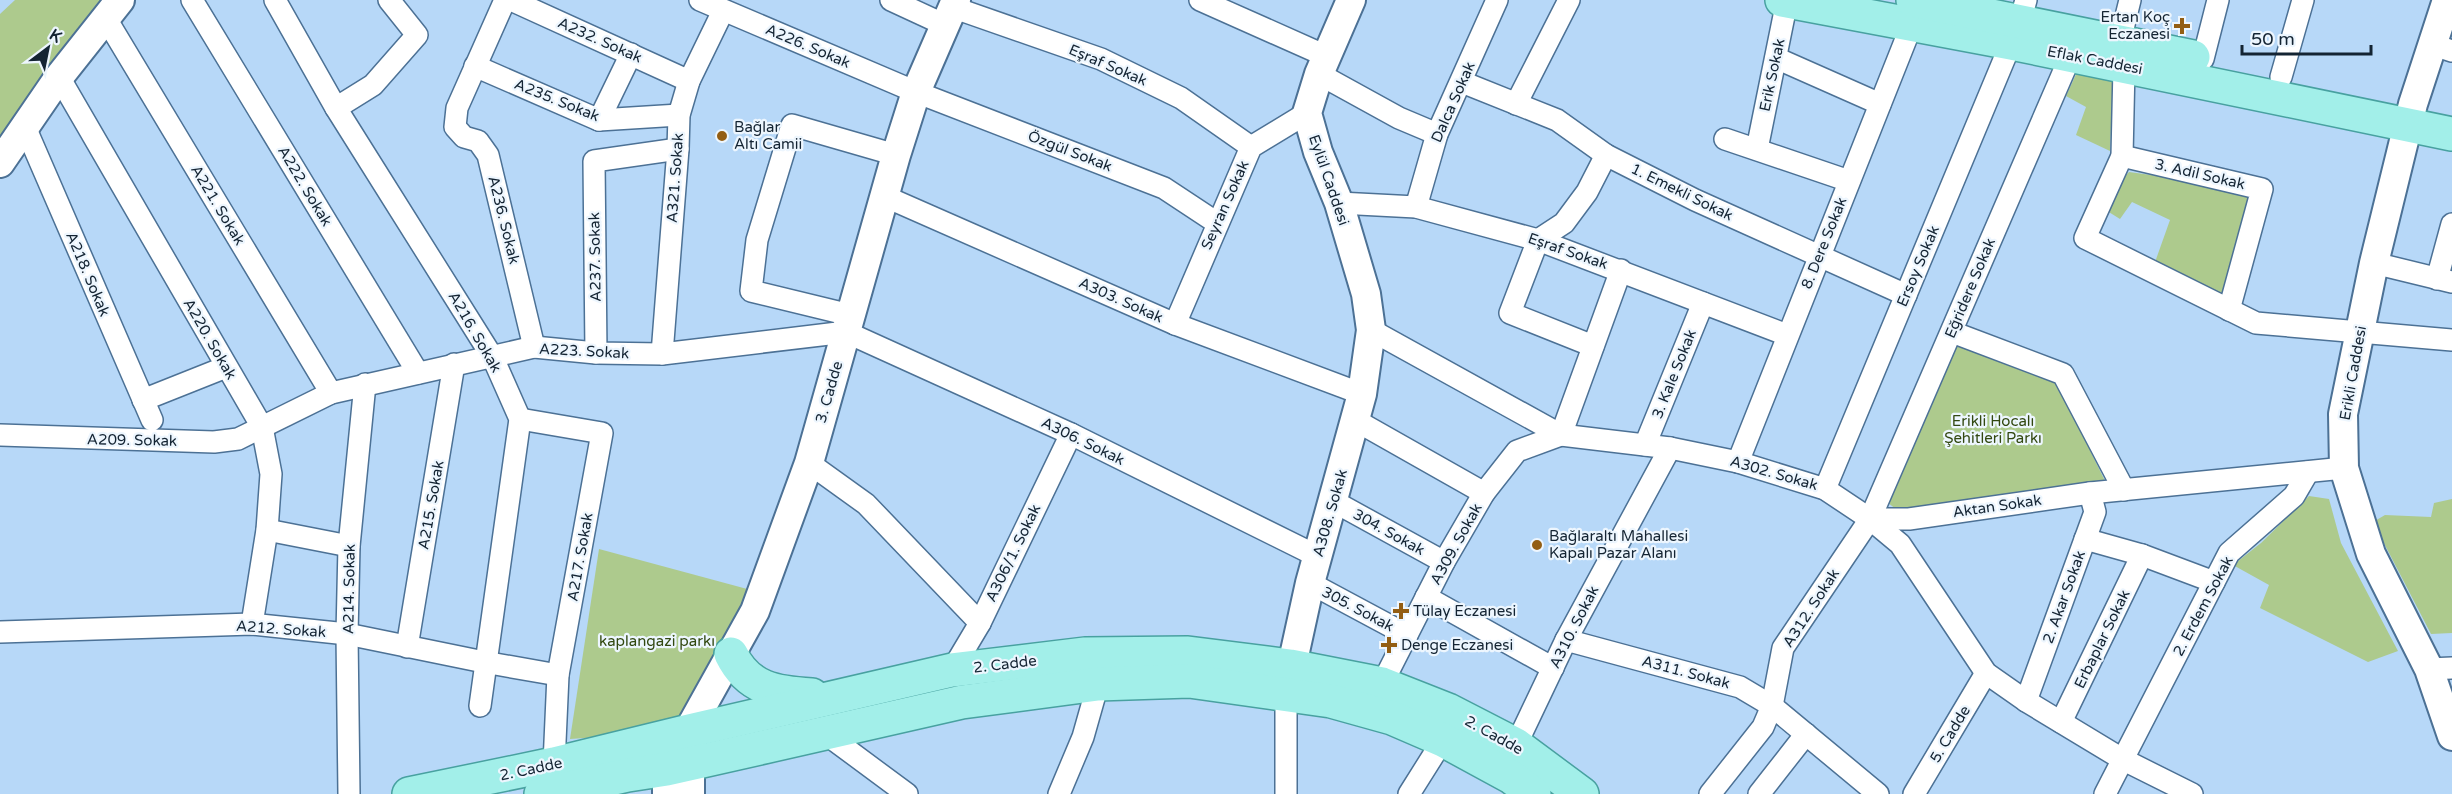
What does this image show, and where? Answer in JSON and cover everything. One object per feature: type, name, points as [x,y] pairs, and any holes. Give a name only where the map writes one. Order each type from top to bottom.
[{"type":"main road","points":[[1307,113],[1322,65],[1351,0]]},
{"type":"main road","name":"Eflak Caddesi","points":[[1784,0],[1914,6],[2019,21],[2122,54],[2410,115]]},
{"type":"main road","name":"Erikli Caddesi","points":[[2447,0],[2443,48],[2410,115],[2374,263],[2343,414],[2344,468],[2371,554],[2440,668],[2452,736]]},
{"type":"main road","points":[[0,163],[58,77],[113,8]]},
{"type":"main road","name":"3. Cadde","points":[[666,782],[689,731],[755,611],[809,462],[884,196],[916,92],[951,11]]},
{"type":"main road","name":"Eflak Caddesi","points":[[2019,21],[2070,57],[2122,54],[2203,59],[2281,76],[2410,115]]},
{"type":"main road","name":"Eylül Caddesi","points":[[1307,113],[1318,152],[1339,203],[1366,294],[1371,330]]},
{"type":"main road","points":[[2410,115],[2452,113]]},
{"type":"main road","points":[[2410,115],[2452,134]]},
{"type":"main road","name":"A308. Sokak","points":[[1288,681],[1317,556],[1359,407],[1371,330]]},
{"type":"main road","name":"2. Cadde","points":[[409,794],[554,764],[952,670],[1085,654],[1188,653],[1288,681],[1331,701],[1392,718],[1443,740],[1511,777],[1534,794]]},
{"type":"main road","points":[[731,654],[739,670],[754,682],[774,692],[837,696]]},
{"type":"main road","name":"2. Cadde","points":[[542,794],[666,782],[826,734],[962,702],[1098,684],[1288,681],[1382,684],[1448,710],[1516,745],[1582,794]]},
{"type":"street","name":"A222. Sokak","points":[[192,0],[418,373]]},
{"type":"street","name":"A216. Sokak","points":[[275,0],[336,108],[493,358],[520,419]]},
{"type":"street","points":[[336,108],[373,85],[417,35],[389,0]]},
{"type":"street","points":[[475,66],[505,0]]},
{"type":"street","name":"A232. Sokak","points":[[511,0],[688,81]]},
{"type":"street","name":"A226. Sokak","points":[[700,0],[916,92]]},
{"type":"street","name":"Eşraf Sokak","points":[[891,0],[951,11],[1101,59],[1181,98],[1251,147]]},
{"type":"street","points":[[1200,0],[1322,65],[1399,118],[1437,134]]},
{"type":"street","name":"Dalca Sokak","points":[[1416,207],[1437,134],[1497,0]]},
{"type":"street","points":[[1516,104],[1569,0]]},
{"type":"street","name":"Erik Sokak","points":[[1757,149],[1776,58],[1784,0]]},
{"type":"street","points":[[2130,0],[2122,54],[2122,156],[2085,238],[2256,323],[2452,340]]},
{"type":"street","points":[[2203,59],[2218,0]]},
{"type":"street","points":[[2281,76],[2302,0]]},
{"type":"street","name":"8. Dere Sokak","points":[[1738,462],[1880,104],[1914,6]]},
{"type":"street","name":"A221. Sokak","points":[[113,8],[331,393]]},
{"type":"street","name":"A321. Sokak","points":[[662,354],[679,115],[688,81],[723,11]]},
{"type":"street","name":"Ersoy Sokak","points":[[1825,489],[2019,21]]},
{"type":"street","points":[[599,120],[631,54]]},
{"type":"street","name":"Eğridere Sokak","points":[[1870,519],[2070,57]]},
{"type":"street","points":[[1776,58],[1880,104]]},
{"type":"street","name":"A236. Sokak","points":[[475,66],[457,108],[456,127],[464,137],[478,141],[488,155],[534,347]]},
{"type":"street","name":"A235. Sokak","points":[[475,66],[599,120],[679,115]]},
{"type":"street","name":"A220. Sokak","points":[[58,77],[262,427],[271,474],[267,531],[252,624]]},
{"type":"street","name":"1. Emekli Sokak","points":[[1462,82],[1557,120],[1606,155],[1695,200],[1906,295]]},
{"type":"street","name":"Özgül Sokak","points":[[916,92],[1164,188],[1217,223]]},
{"type":"street","name":"Seyran Sokak","points":[[1175,324],[1251,147],[1307,113]]},
{"type":"street","name":"A306. Sokak","points":[[896,155],[792,125],[757,240],[751,291],[848,324],[1317,556]]},
{"type":"street","name":"A218. Sokak","points":[[25,127],[152,420]]},
{"type":"street","points":[[1725,139],[1849,181]]},
{"type":"street","name":"A237. Sokak","points":[[596,353],[594,161],[678,149]]},
{"type":"street","points":[[1593,346],[1510,313],[1538,240],[1564,223],[1587,192],[1606,155]]},
{"type":"street","name":"3. Adil Sokak","points":[[2122,156],[2262,189],[2229,310]]},
{"type":"street","name":"A303. Sokak","points":[[884,196],[1359,407],[1484,493]]},
{"type":"street","name":"Eşraf Sokak","points":[[1339,203],[1416,207],[1538,240],[1787,335]]},
{"type":"street","points":[[2374,263],[2444,281],[2452,224]]},
{"type":"street","points":[[1561,435],[1621,270]]},
{"type":"street","name":"3. Kale Sokak","points":[[1645,445],[1703,303]]},
{"type":"street","name":"A223. Sokak","points":[[262,427],[331,393],[534,347],[596,353],[662,354],[848,324]]},
{"type":"street","name":"A302. Sokak","points":[[1371,330],[1561,435],[1670,447],[1738,462],[1825,489],[1870,519],[1900,544],[1986,673],[2026,701],[2122,759],[2192,794]]},
{"type":"street","points":[[1952,332],[2063,374],[2124,490]]},
{"type":"street","name":"A215. Sokak","points":[[407,647],[454,364]]},
{"type":"street","points":[[143,400],[226,367]]},
{"type":"street","name":"A214. Sokak","points":[[350,794],[347,634],[349,546],[365,384]]},
{"type":"street","points":[[480,706],[484,662],[520,419]]},
{"type":"street","name":"A217. Sokak","points":[[520,419],[602,433],[558,675],[554,764]]},
{"type":"street","name":"A209. Sokak","points":[[0,435],[214,442],[238,440],[262,427]]},
{"type":"street","name":"A306/1. Sokak","points":[[952,670],[980,623],[1071,434]]},
{"type":"street","name":"A309. Sokak","points":[[1382,684],[1444,562],[1484,493],[1516,452],[1561,435]]},
{"type":"street","name":"A310. Sokak","points":[[1516,745],[1566,640],[1670,447]]},
{"type":"street","points":[[809,462],[866,504],[980,623]]},
{"type":"street","name":"Aktan Sokak","points":[[1870,519],[1909,519],[2090,493],[2344,468]]},
{"type":"street","name":"2. Erdem Sokak","points":[[2105,794],[2229,553],[2294,496],[2308,472]]},
{"type":"street","name":"2. Akar Sokak","points":[[2026,701],[2095,512],[2090,493]]},
{"type":"street","name":"304. Sokak","points":[[1333,501],[1444,562]]},
{"type":"street","name":"A312. Sokak","points":[[1710,794],[1763,727],[1772,706],[1783,648],[1870,519]]},
{"type":"street","points":[[267,531],[349,546]]},
{"type":"street","points":[[2085,539],[2142,555],[2214,582]]},
{"type":"street","name":"Erbaplar Sokak","points":[[2061,722],[2142,555]]},
{"type":"street","name":"305. Sokak","points":[[1310,584],[1407,635]]},
{"type":"street","points":[[1426,597],[1553,668]]},
{"type":"street","name":"A212. Sokak","points":[[0,632],[252,624],[347,634],[558,675]]},
{"type":"street","name":"A311. Sokak","points":[[1566,640],[1740,687],[1772,706],[1878,794]]},
{"type":"street","name":"5. Cadde","points":[[1914,794],[1986,673]]},
{"type":"street","points":[[1286,794],[1288,681]]},
{"type":"street","points":[[1059,794],[1083,737],[1098,684]]},
{"type":"street","points":[[826,734],[907,794]]},
{"type":"street","points":[[1759,794],[1806,735]]},
{"type":"street","points":[[1409,794],[1443,740]]},
{"type":"green space","points":[[15,0],[109,0],[0,145],[0,14]]},
{"type":"green space","points":[[2078,70],[2113,76],[2110,151],[2076,135],[2086,107],[2066,96]]},
{"type":"green space","points":[[2129,172],[2173,178],[2245,196],[2253,201],[2229,291],[2218,299],[2154,265],[2170,220],[2132,202],[2120,219],[2104,209],[2121,180]]},
{"type":"green space","name":"Erikli Hocalı Şehitleri Parkı","points":[[1956,345],[2055,379],[2107,485],[1896,509],[1888,503]]},
{"type":"green space","points":[[2309,496],[2329,499],[2341,543],[2398,651],[2368,662],[2260,608],[2269,585],[2233,565],[2261,543]]},
{"type":"green space","points":[[2452,499],[2452,633],[2431,634],[2373,522],[2385,515],[2431,517],[2434,503]]},
{"type":"green space","name":"kaplangazi parkı","points":[[599,549],[762,593],[689,731],[570,739]]},
{"type":"place","name":"Ertan Koç Eczanesi","points":[[2182,26]]},
{"type":"place","name":"Bağlar Altı Camii","points":[[722,136]]},
{"type":"place","name":"Bağlaraltı Mahallesi Kapalı Pazar Alanı","points":[[1537,545]]},
{"type":"place","name":"Tülay Eczanesi","points":[[1401,611]]},
{"type":"place","name":"Denge Eczanesi","points":[[1389,645]]}]
